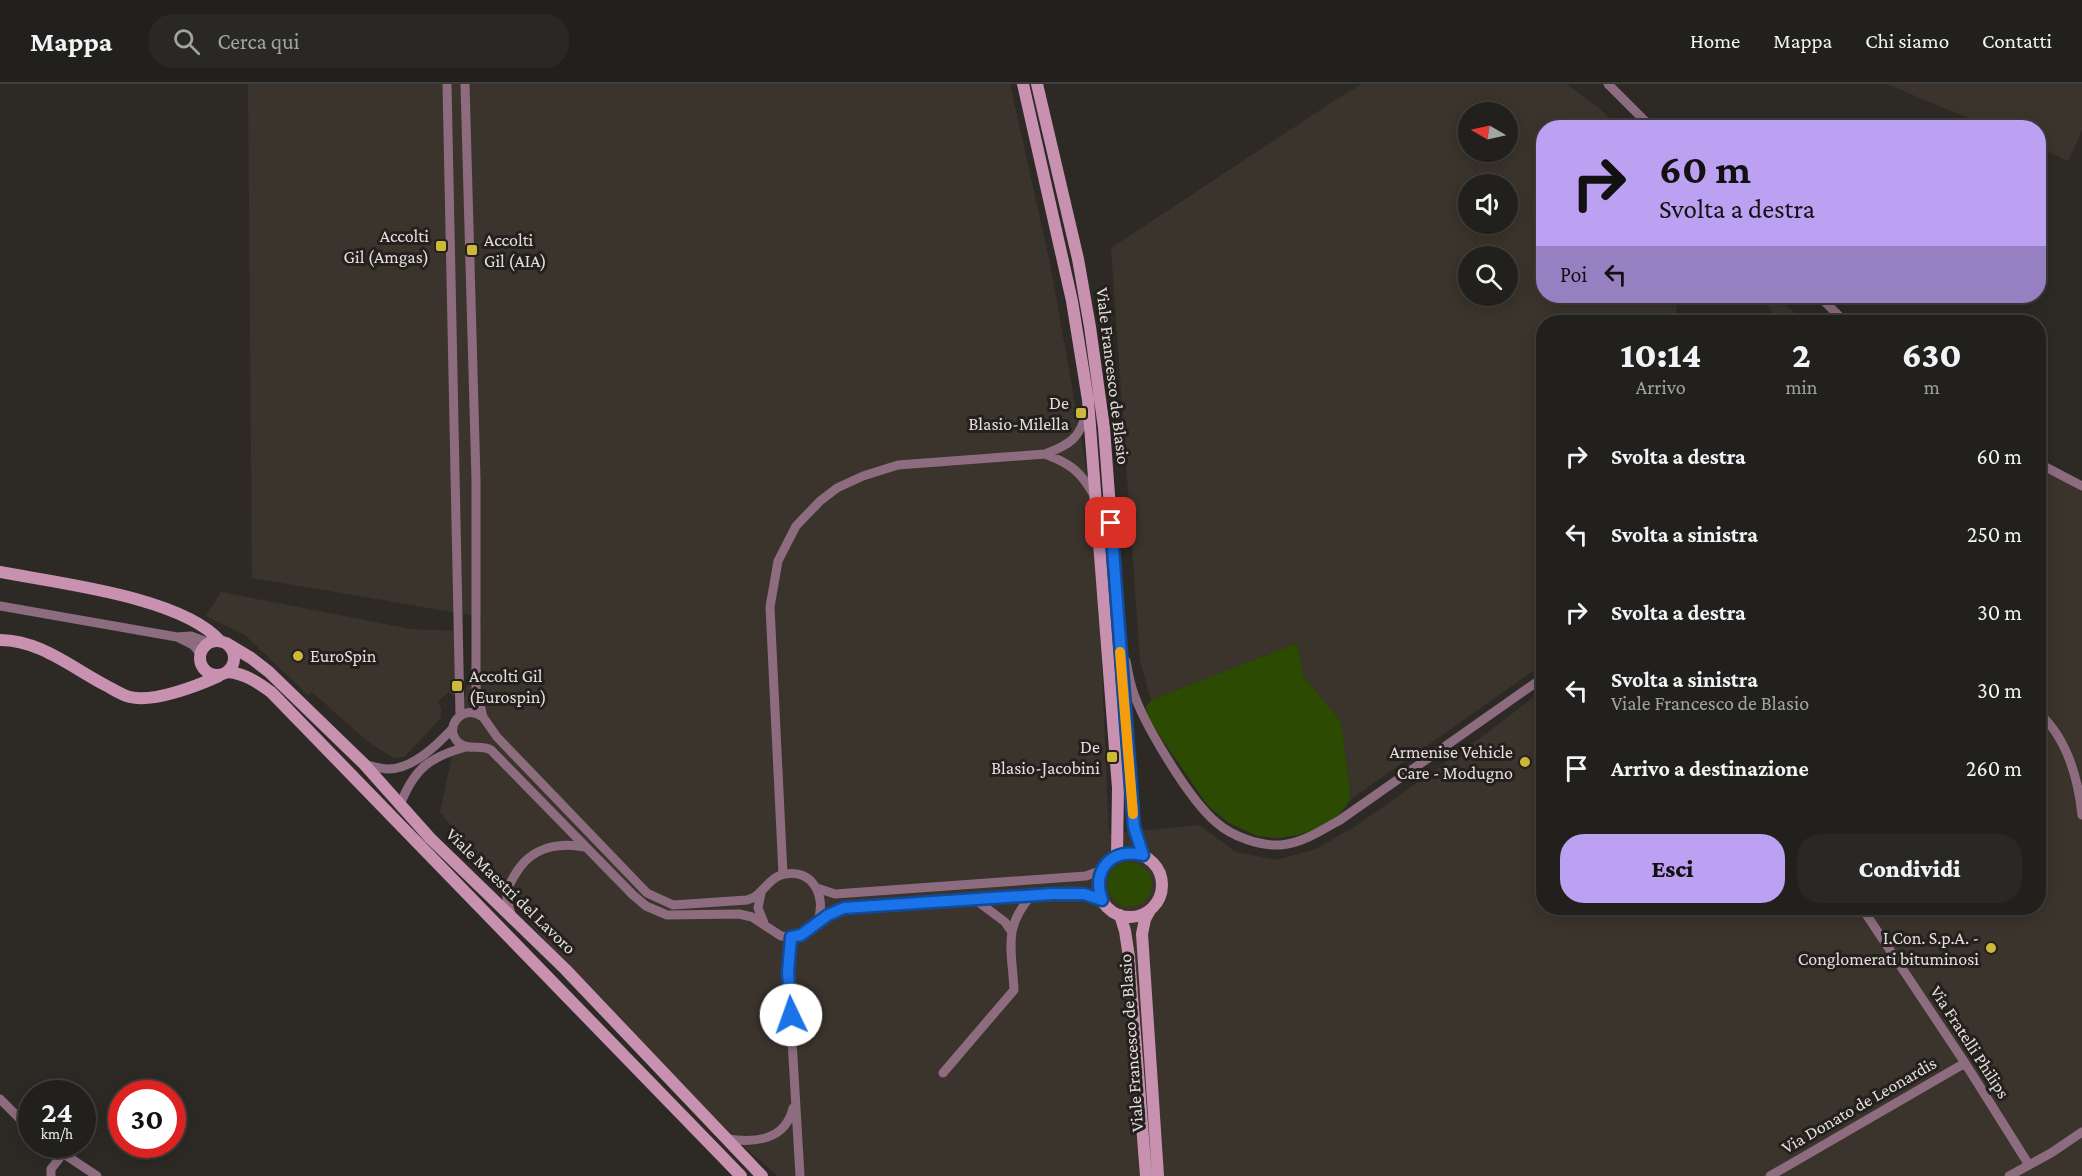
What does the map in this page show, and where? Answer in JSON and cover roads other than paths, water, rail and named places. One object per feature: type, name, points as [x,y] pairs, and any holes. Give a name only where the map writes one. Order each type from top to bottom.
[{"type":"street","points":[[447,84],[460,715]]},
{"type":"street","points":[[465,84],[476,467],[475,669],[476,688],[483,717],[489,727],[646,893],[673,904],[747,900],[755,898],[767,883],[783,874],[802,876],[817,888],[822,906],[817,923]]},
{"type":"street","name":"Viale Francesco de Blasio","points":[[1023,84],[1072,301],[1088,400],[1118,788],[1117,855]]},
{"type":"street","name":"Viale Francesco de Blasio","points":[[1037,84],[1078,259],[1104,428],[1134,827],[1143,855]]},
{"type":"street","points":[[1608,84],[1644,120]]},
{"type":"street","points":[[1826,303],[1838,315]]},
{"type":"street","points":[[783,874],[770,607],[778,561],[796,526],[807,513],[837,488],[878,470],[898,465],[1045,454],[1064,447],[1082,429],[1088,400]]},
{"type":"street","points":[[1045,454],[1074,467],[1097,498]]},
{"type":"street","points":[[2046,467],[2082,486]]},
{"type":"street","name":"Viale Maestri del Lavoro","points":[[0,572],[102,591],[156,604],[213,633],[218,642],[251,658],[269,672],[364,764],[430,837],[610,1016],[762,1176]]},
{"type":"street","points":[[0,606],[218,642],[230,647],[234,661],[223,674],[207,681],[153,698],[130,697],[36,647],[12,640],[0,640]]},
{"type":"street","points":[[1118,618],[1132,689],[1155,738],[1204,812],[1219,826],[1256,842],[1282,844],[1310,837],[1333,825],[1536,683]]},
{"type":"street","points":[[177,637],[193,645],[200,653],[201,665],[206,672],[223,674]]},
{"type":"street","points":[[200,653],[205,645],[218,642]]},
{"type":"street","name":"Viale Maestri del Lavoro","points":[[223,674],[240,673],[252,678],[271,692],[741,1176]]},
{"type":"street","points":[[466,747],[456,740],[454,723],[460,715],[470,712],[483,717]]},
{"type":"street","points":[[2046,719],[2066,750],[2075,775],[2082,814]]},
{"type":"street","points":[[477,747],[486,739],[489,727]]},
{"type":"street","points":[[364,764],[388,769],[402,767],[416,760],[453,728]]},
{"type":"street","points":[[400,805],[406,790],[420,768],[435,757],[466,747],[484,746],[491,750],[646,906],[667,915],[739,914],[752,917],[765,924]]},
{"type":"street","points":[[512,917],[507,898],[510,882],[528,857],[539,850],[555,845],[568,844],[585,847]]},
{"type":"street","points":[[1135,853],[1143,855],[1157,868],[1162,885],[1156,903],[1141,915],[1130,917],[1120,915],[1102,900],[1098,880],[1101,870],[1117,855],[1135,853]]},
{"type":"street","points":[[817,888],[835,894],[1076,877],[1101,870]]},
{"type":"street","points":[[762,891],[758,908],[765,924],[772,932],[791,937],[801,935],[844,908],[1033,894],[1084,894],[1102,900]]},
{"type":"street","points":[[943,1073],[1014,990],[1011,931],[1022,906],[1033,894]]},
{"type":"street","points":[[974,898],[1005,922],[1011,931]]},
{"type":"street","name":"Viale Francesco de Blasio","points":[[1150,910],[1145,919],[1142,934],[1158,1176]]},
{"type":"street","name":"Viale Francesco de Blasio","points":[[1120,915],[1129,957],[1146,1176]]},
{"type":"street","name":"Via Fratelli Philips","points":[[1867,915],[1965,1063],[2029,1165]]},
{"type":"street","points":[[791,937],[788,972],[800,1176]]},
{"type":"street","name":"Via Donato de Leonardis","points":[[1770,1176],[1965,1063]]},
{"type":"street","points":[[0,1099],[18,1117]]},
{"type":"street","points":[[727,1139],[744,1142],[759,1141],[771,1136],[791,1118],[795,1100]]},
{"type":"street","points":[[2009,1176],[2082,1132]]},
{"type":"street","points":[[51,1176],[51,1169],[59,1158]]},
{"type":"street","points":[[68,1158],[97,1176]]},
{"type":"place","name":"Accolti Gil (Amgas)","points":[[441,246]]},
{"type":"place","name":"Accolti Gil (AIA)","points":[[472,250]]},
{"type":"place","name":"De Blasio-Milella","points":[[1081,413]]},
{"type":"place","name":"EuroSpin","points":[[298,656]]},
{"type":"place","name":"Accolti Gil (Eurospin)","points":[[457,686]]},
{"type":"place","name":"De Blasio-Jacobini","points":[[1112,757]]},
{"type":"place","name":"Armenise Vehicle Care - Modugno","points":[[1525,762]]},
{"type":"place","name":"I.Con. S.p.A. - Conglomerati bituminosi","points":[[1991,948]]}]
